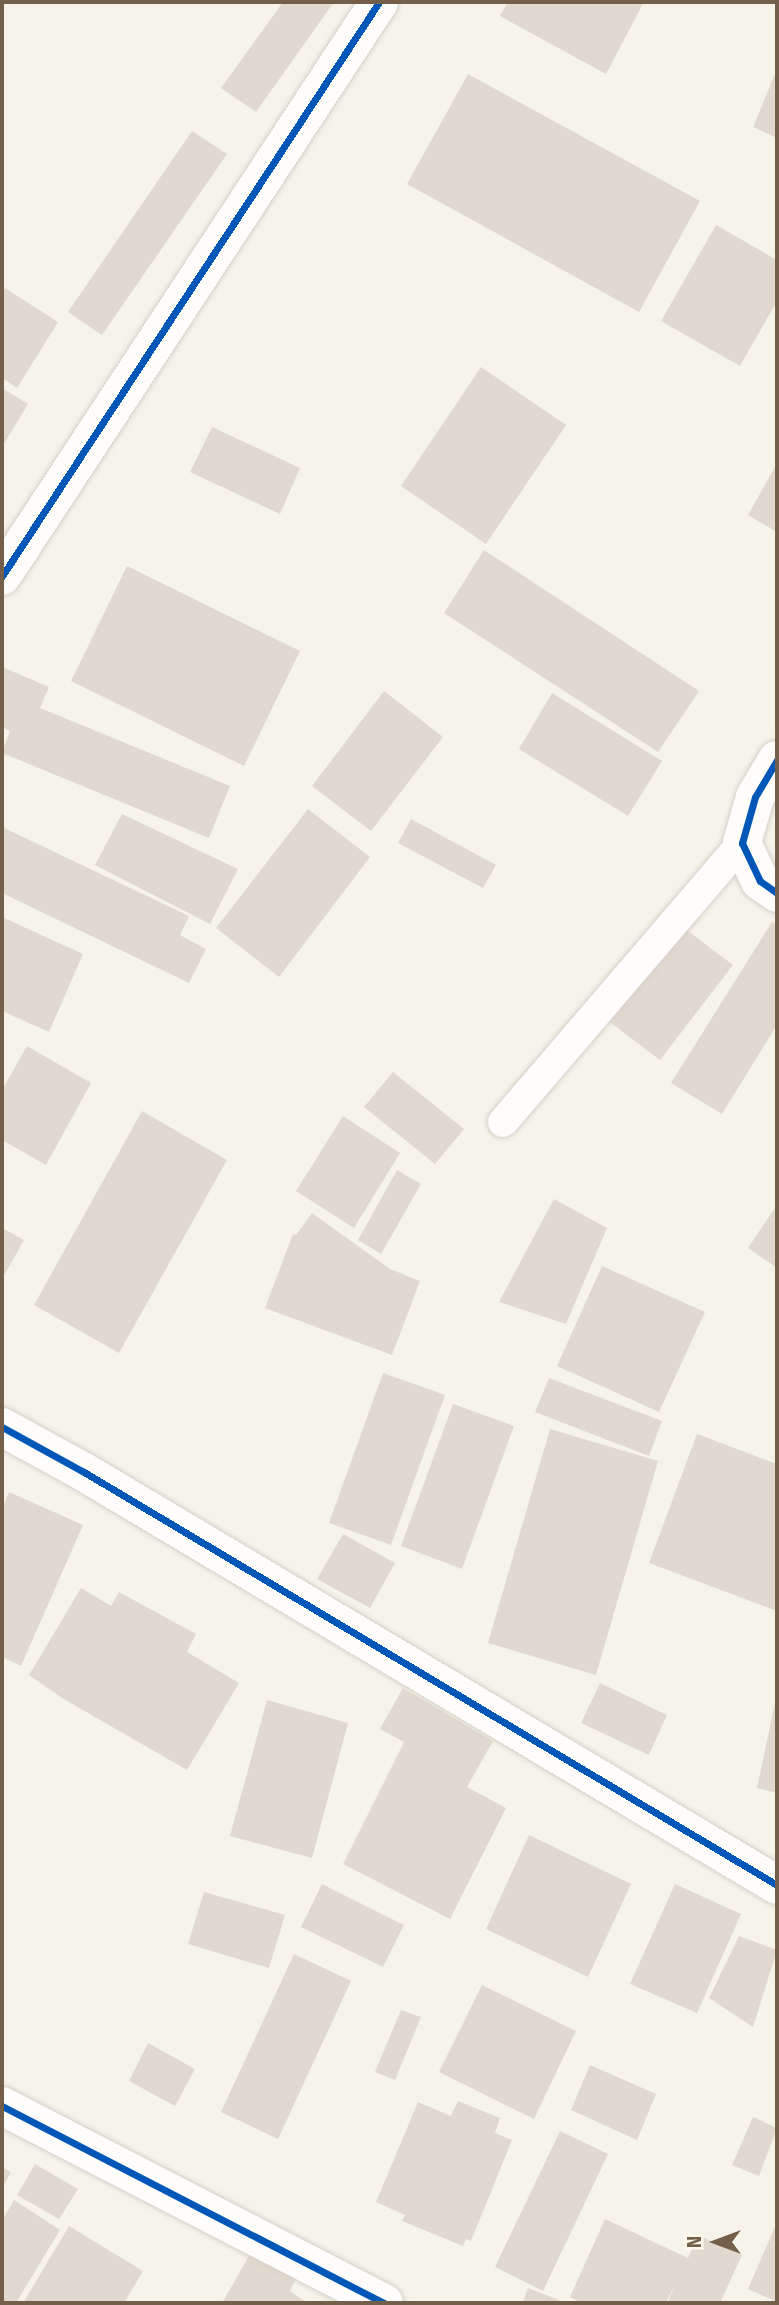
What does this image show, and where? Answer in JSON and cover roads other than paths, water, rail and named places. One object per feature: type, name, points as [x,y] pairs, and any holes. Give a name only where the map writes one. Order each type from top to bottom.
[{"type":"street","points":[[2,576],[379,2]]},
{"type":"street","points":[[777,760],[755,797],[742,843],[760,881],[777,893]]},
{"type":"street","points":[[2,1427],[85,1472],[777,1885]]},
{"type":"street","points":[[2,2106],[384,2303]]},
{"type":"lane","points":[[503,1122],[742,843]]}]
